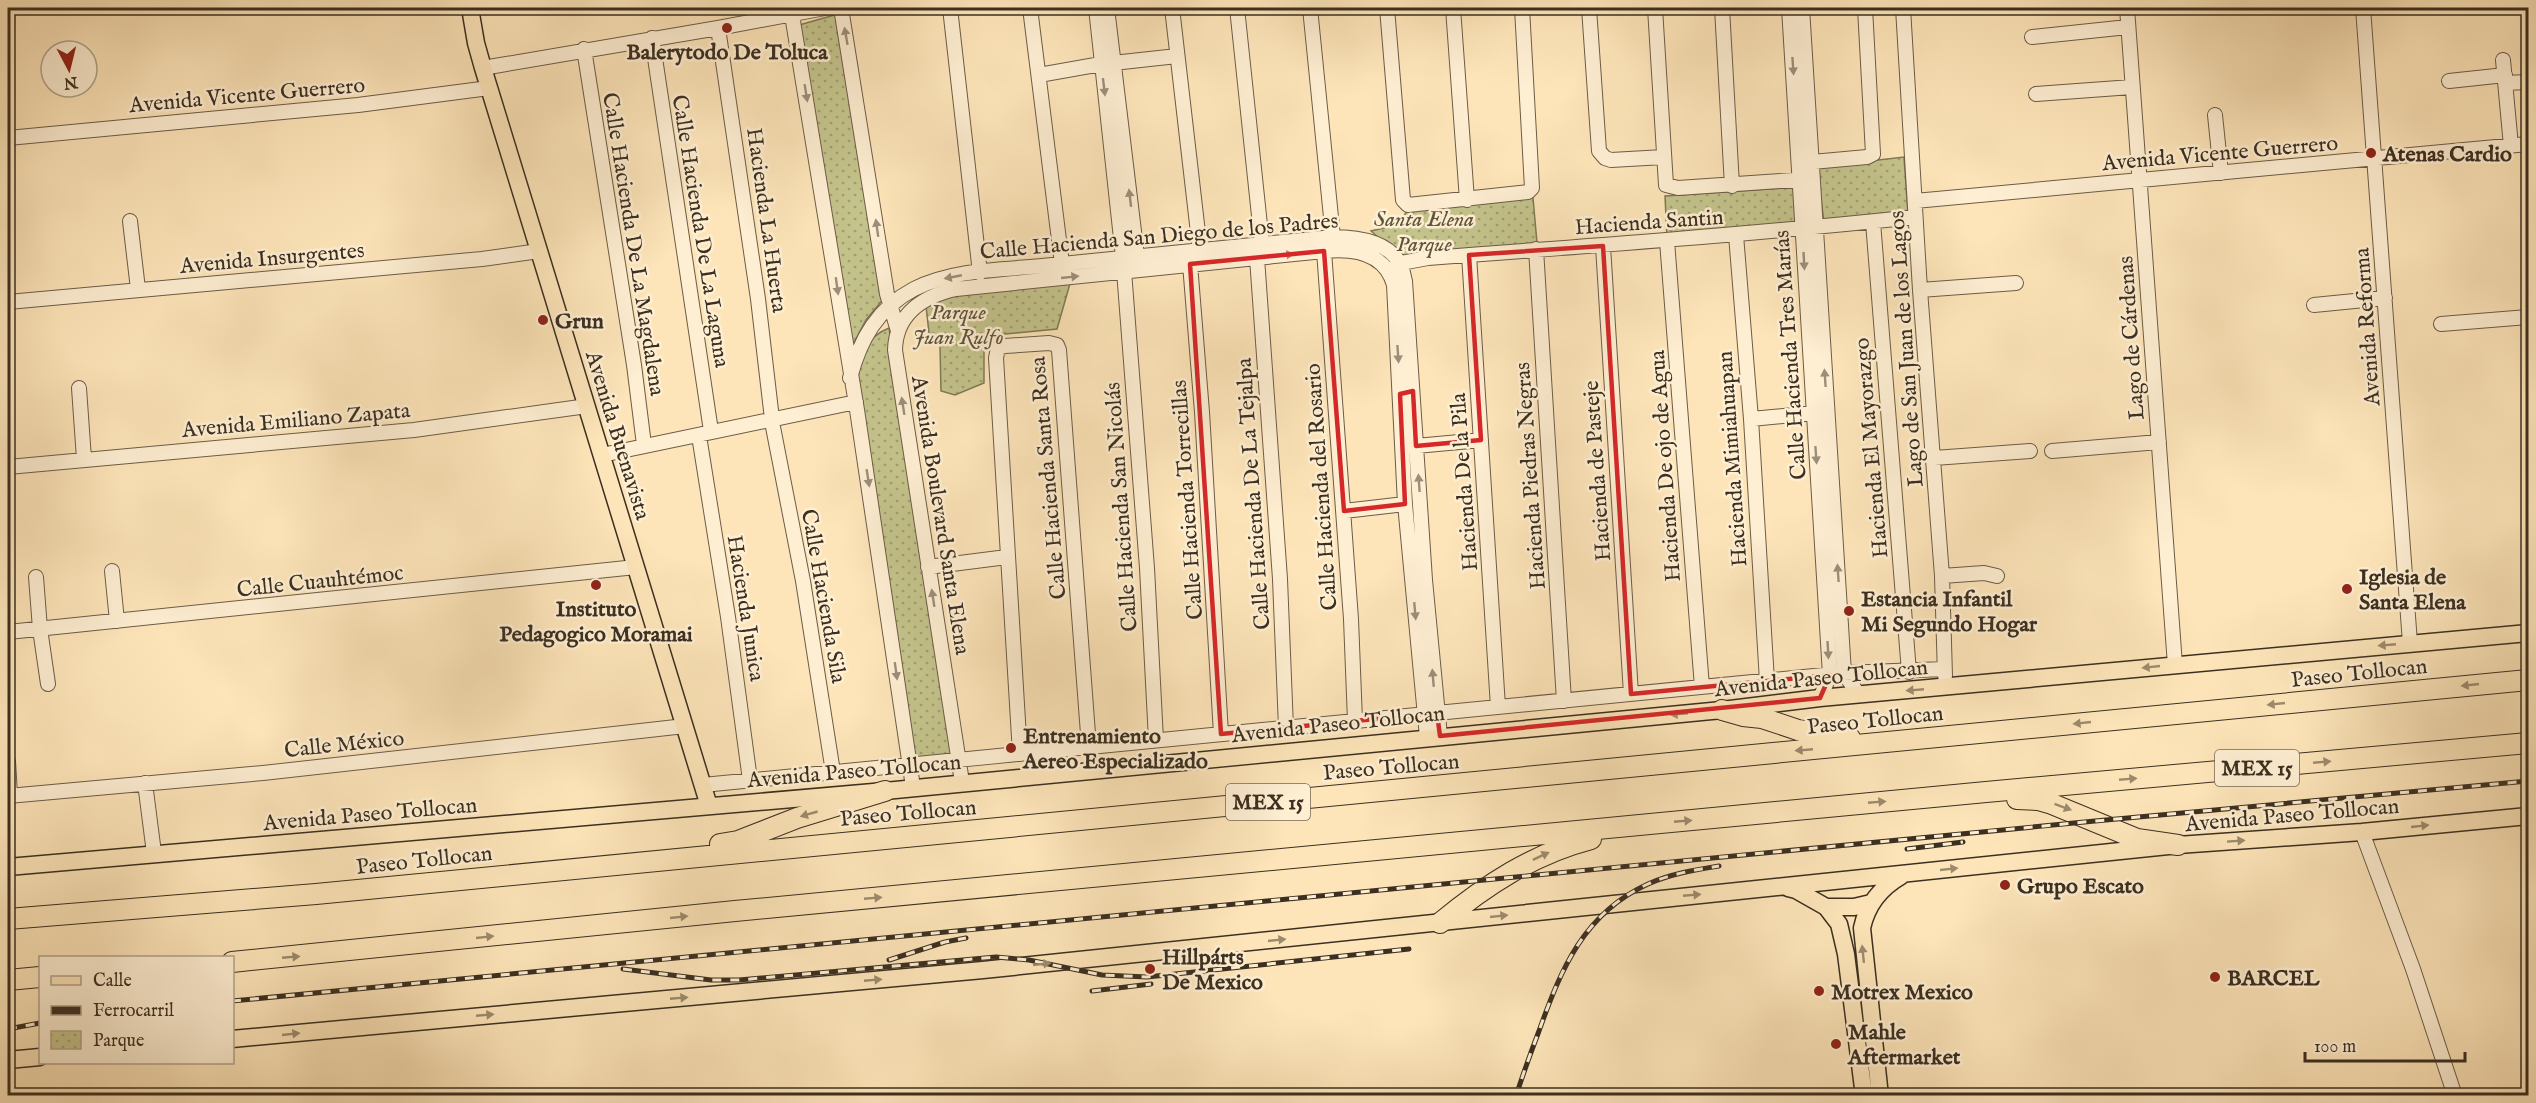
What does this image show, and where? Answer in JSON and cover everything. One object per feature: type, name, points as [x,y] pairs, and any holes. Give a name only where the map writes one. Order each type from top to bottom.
[{"type":"highway","points":[[2498,683],[2512,674],[2529,670]]},
{"type":"highway","name":"Paseo Tollocan","points":[[8,919],[316,894],[2529,680]]},
{"type":"highway","points":[[1722,710],[1762,718],[1798,730],[1886,742]]},
{"type":"highway","name":"MEX 15","points":[[234,962],[1624,826],[2529,743]]},
{"type":"highway","points":[[663,860],[698,849],[738,841],[796,818],[885,791]]},
{"type":"highway","points":[[1986,792],[2000,798],[2038,800],[2072,811],[2137,839],[2178,845]]},
{"type":"highway","points":[[1440,923],[1466,901],[1530,861],[1552,850],[1624,826]]},
{"type":"highway","points":[[8,980],[39,977]]},
{"type":"main road","name":"Avenida Buenavista","points":[[470,8],[483,68],[709,806]]},
{"type":"main road","name":"Avenida Paseo Tollocan","points":[[8,867],[885,791],[1434,736],[1722,710],[1858,694],[2529,633]]},
{"type":"main road","points":[[2484,638],[2529,642]]},
{"type":"main road","name":"Avenida Paseo Tollocan","points":[[234,1039],[992,970],[2178,845],[2362,832],[2529,816]]},
{"type":"main road","points":[[1864,1095],[1862,939],[1864,917],[1871,903],[1887,884],[1912,872]]},
{"type":"main road","points":[[1784,887],[1796,890],[1826,907],[1839,924],[1880,1095]]},
{"type":"main road","points":[[1826,907],[1854,907],[1871,903]]},
{"type":"main road","points":[[8,1060],[39,1057]]},
{"type":"street","points":[[483,68],[825,8]]},
{"type":"street","name":"Avenida Boulevard Santa Elena","points":[[841,8],[890,307],[898,331],[895,350],[962,782]]},
{"type":"street","points":[[950,8],[980,273]]},
{"type":"street","points":[[1030,8],[1062,264]]},
{"type":"street","points":[[1172,8],[1200,250]]},
{"type":"street","points":[[1237,8],[1263,244]]},
{"type":"street","points":[[1310,8],[1333,237]]},
{"type":"street","points":[[1387,8],[1403,200],[1405,204],[1413,205],[1528,192],[1533,184],[1522,8]]},
{"type":"street","points":[[1454,8],[1467,200]]},
{"type":"street","points":[[1589,8],[1598,146],[1602,155],[1611,160],[1664,157]]},
{"type":"street","points":[[1655,8],[1665,183],[1668,187],[1677,189],[1732,186],[1806,179]]},
{"type":"street","points":[[1722,8],[1732,186]]},
{"type":"street","name":"Calle Hacienda Tres Marías","points":[[1789,8],[1806,179],[1827,510],[1830,675],[1820,698]]},
{"type":"street","name":"Calle Hacienda Tres Marías","points":[[1802,8],[1812,162],[1806,179]]},
{"type":"street","points":[[1812,162],[1867,157],[1873,154],[1865,8]]},
{"type":"street","name":"Lago de San Juan de los Lagos","points":[[1903,8],[1920,290],[1942,576],[1945,687]]},
{"type":"street","name":"Lago de Cárdenas","points":[[2127,8],[2175,665]]},
{"type":"street","name":"Avenida Reforma","points":[[2363,8],[2410,643]]},
{"type":"street","points":[[1102,12],[1128,262]]},
{"type":"street","points":[[792,15],[830,237],[850,378],[857,406],[913,787]]},
{"type":"street","points":[[2032,37],[2128,27]]},
{"type":"street","name":"Hacienda La Huerta","points":[[718,28],[757,288],[773,423]]},
{"type":"street","name":"Calle Hacienda De La Laguna","points":[[652,38],[711,431]]},
{"type":"street","name":"Calle Hacienda De La Magdalena","points":[[584,49],[644,445]]},
{"type":"street","points":[[1039,75],[1107,63],[1176,56]]},
{"type":"street","points":[[2503,60],[2511,146]]},
{"type":"street","points":[[2449,81],[2505,79],[2529,82]]},
{"type":"street","points":[[2036,94],[2132,87]]},
{"type":"street","name":"Avenida Vicente Guerrero","points":[[8,138],[358,105],[489,88]]},
{"type":"street","points":[[2215,115],[2221,173]]},
{"type":"street","name":"Avenida Vicente Guerrero","points":[[1915,201],[2529,144]]},
{"type":"street","name":"Hacienda Santin","points":[[1395,267],[1428,258],[1667,241],[1915,217]]},
{"type":"street","points":[[130,221],[138,289]]},
{"type":"street","name":"Hacienda El Mayorazgo","points":[[1873,222],[1909,672]]},
{"type":"street","name":"Hacienda Mimiahuapan","points":[[1736,235],[1751,418],[1767,681]]},
{"type":"street","name":"Calle Hacienda San Diego de los Padres","points":[[850,378],[862,340],[877,318],[906,294],[925,284],[980,273],[1030,275],[1062,264],[1128,262],[1190,264],[1234,254],[1263,244],[1333,237],[1366,241],[1385,250],[1395,267]]},
{"type":"street","name":"Hacienda De ojo de Agua","points":[[1667,241],[1702,687]]},
{"type":"street","name":"Hacienda de Pasteje","points":[[1603,246],[1631,694]]},
{"type":"street","name":"Calle Hacienda San Diego de los Padres","points":[[898,331],[917,304],[930,296],[956,289],[1030,275],[1200,250],[1257,258],[1348,249],[1361,252],[1395,267]]},
{"type":"street","name":"Hacienda Piedras Negras","points":[[1536,249],[1564,701]]},
{"type":"street","name":"Avenida Insurgentes","points":[[8,302],[482,259],[539,251]]},
{"type":"street","name":"Calle Hacienda del Rosario","points":[[1324,251],[1344,511],[1355,721]]},
{"type":"street","name":"Hacienda De la Pila","points":[[1469,255],[1498,707]]},
{"type":"street","name":"Calle Hacienda De La Tejalpa","points":[[1257,258],[1280,579],[1286,728]]},
{"type":"street","name":"Calle Hacienda San Nicolás","points":[[1128,262],[1156,740]]},
{"type":"street","name":"Calle Hacienda Torrecillas","points":[[1190,264],[1202,412],[1221,734]]},
{"type":"street","points":[[1395,267],[1394,285],[1406,393],[1416,446],[1419,581],[1434,736]]},
{"type":"street","points":[[1920,290],[2016,283]]},
{"type":"street","points":[[2314,305],[2385,298]]},
{"type":"street","points":[[2442,324],[2529,317]]},
{"type":"street","name":"Calle Hacienda Santa Rosa","points":[[1020,754],[997,352],[1005,345],[1054,344],[1059,350],[1089,747]]},
{"type":"street","name":"Calle Hacienda Tres Marías","points":[[1816,344],[1814,413],[1844,673]]},
{"type":"street","points":[[79,388],[84,459]]},
{"type":"street","points":[[1406,393],[1406,504],[1419,581]]},
{"type":"street","name":"Avenida Emiliano Zapata","points":[[8,467],[414,430],[587,406]]},
{"type":"street","points":[[603,459],[700,442],[742,429],[857,406]]},
{"type":"street","points":[[1751,418],[1814,413]]},
{"type":"street","name":"Calle Hacienda Sila","points":[[773,423],[803,581],[833,772]]},
{"type":"street","points":[[603,459],[644,445],[711,431],[742,429]]},
{"type":"street","points":[[1416,446],[1481,440]]},
{"type":"street","name":"Hacienda Junica","points":[[700,442],[728,617],[750,780]]},
{"type":"street","points":[[2052,451],[2158,442]]},
{"type":"street","points":[[1934,458],[2030,451]]},
{"type":"street","points":[[1344,511],[1406,504]]},
{"type":"street","points":[[928,567],[1007,557]]},
{"type":"street","name":"Calle Cuauhtémoc","points":[[8,632],[636,567]]},
{"type":"street","points":[[112,571],[117,621]]},
{"type":"street","points":[[1942,576],[1984,573],[1997,576]]},
{"type":"street","points":[[36,577],[40,629],[48,684]]},
{"type":"street","points":[[703,785],[1844,673],[1944,669]]},
{"type":"street","points":[[1844,673],[1858,694]]},
{"type":"street","name":"Calle México","points":[[9,795],[286,771],[685,726]]},
{"type":"street","points":[[8,761],[9,795]]},
{"type":"street","points":[[940,762],[942,784]]},
{"type":"street","points":[[145,783],[154,853]]},
{"type":"street","points":[[2362,832],[2413,969],[2455,1095]]},
{"type":"highlighted area","points":[[1603,246],[1631,694],[1830,675],[1820,698],[1440,736],[1437,713],[1221,734],[1190,264],[1324,251],[1344,511],[1405,504],[1400,394],[1413,391],[1416,446],[1481,440],[1469,255]]},
{"type":"green space","points":[[838,14],[886,296],[866,320],[849,352],[799,25]]},
{"type":"green space","points":[[1904,157],[1908,214],[1824,223],[1817,167]]},
{"type":"green space","points":[[1798,187],[1800,227],[1667,238],[1665,196]]},
{"type":"green space","name":"Santa Elena Parque","points":[[1533,198],[1537,243],[1399,256],[1371,231],[1397,225],[1408,210]]},
{"type":"green space","name":"Parque Juan Rulfo","points":[[1071,280],[1057,329],[984,336],[984,383],[955,395],[941,391],[940,345],[929,333],[926,306],[945,297]]},
{"type":"green space","points":[[889,328],[952,755],[913,760],[858,382],[862,357],[869,343]]},
{"type":"railway","points":[[234,1001],[2528,781]]},
{"type":"railway","points":[[1907,849],[1963,842]]},
{"type":"railway","points":[[1516,1096],[1556,986],[1566,965],[1591,927],[1607,910],[1648,884],[1674,875],[1719,866]]},
{"type":"railway","points":[[889,960],[945,942],[966,938]]},
{"type":"railway","points":[[623,969],[711,980],[739,980],[996,957],[1029,960],[1102,975],[1147,977],[1409,949]]},
{"type":"railway","points":[[1092,991],[1151,984]]},
{"type":"railway","points":[[8,1029],[39,1023]]},
{"type":"place","name":"Balerytodo De Toluca","points":[[727,28]]},
{"type":"place","name":"Atenas Cardio","points":[[2371,153]]},
{"type":"place","name":"Grun","points":[[543,320]]},
{"type":"place","name":"Instituto Pedagogico Moramai","points":[[596,585]]},
{"type":"place","name":"Iglesia de Santa Elena","points":[[2347,589]]},
{"type":"place","name":"Estancia Infantil Mi Segundo Hogar","points":[[1849,611]]},
{"type":"place","name":"Entrenamiento Aereo Especializado","points":[[1011,748]]},
{"type":"place","name":"Grupo Escato","points":[[2005,885]]},
{"type":"place","name":"Hillpárts De Mexico","points":[[1150,969]]},
{"type":"place","name":"BARCEL","points":[[2215,977]]},
{"type":"place","name":"Motrex Mexico","points":[[1819,991]]},
{"type":"place","name":"Mahle Aftermarket","points":[[1836,1044]]}]
